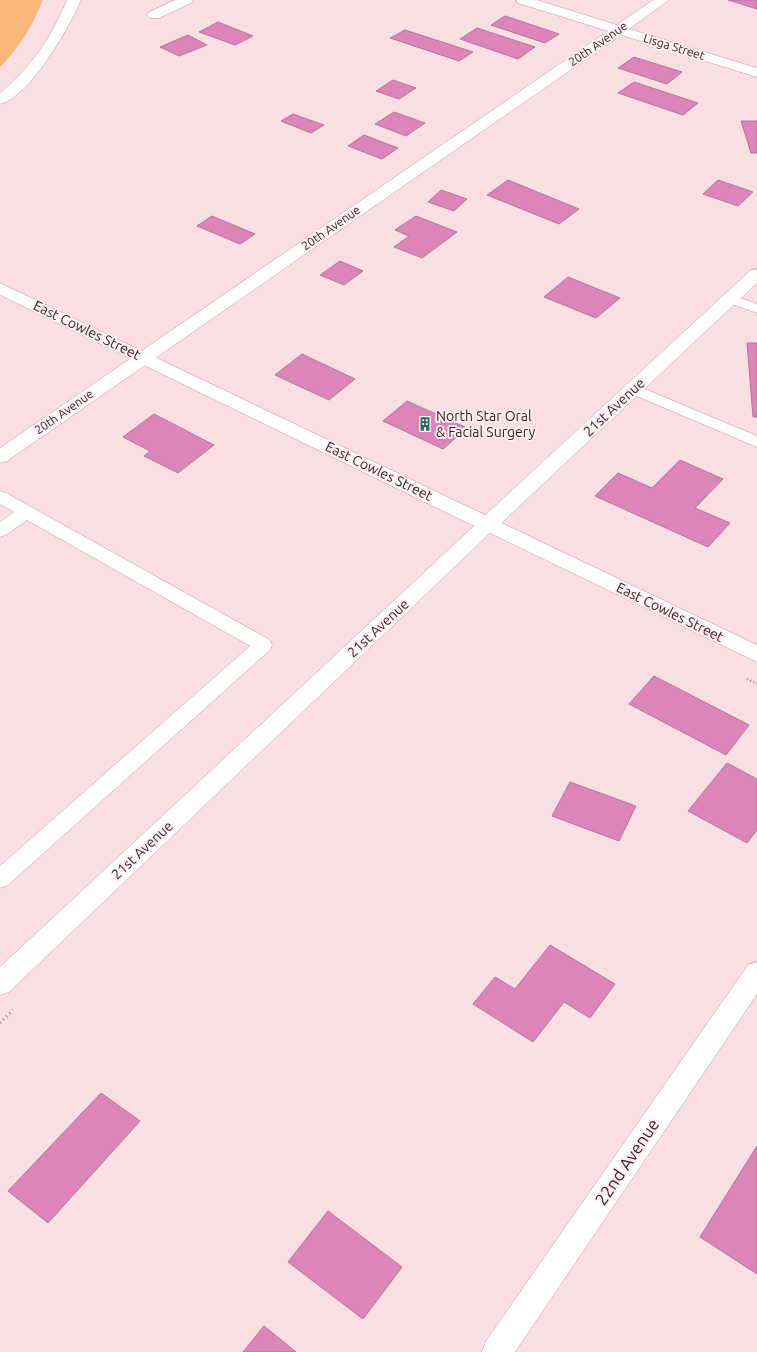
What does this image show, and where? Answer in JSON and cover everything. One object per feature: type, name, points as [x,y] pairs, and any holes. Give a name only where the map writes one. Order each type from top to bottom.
[{"type":"street","points":[[0,100],[31,71],[50,46],[67,18],[74,0]]},
{"type":"street","points":[[154,15],[186,0]]},
{"type":"street","name":"Lisga Street","points":[[523,0],[757,73]]},
{"type":"street","name":"20th Avenue","points":[[0,456],[662,0]]},
{"type":"street","name":"21st Avenue","points":[[0,984],[488,524],[757,274]]},
{"type":"street","name":"East Cowles Street","points":[[0,288],[757,654]]},
{"type":"street","name":"22nd Avenue","points":[[497,1352],[757,973]]},
{"type":"lane","points":[[731,299],[757,309]]},
{"type":"lane","points":[[633,389],[757,442]]},
{"type":"lane","points":[[0,497],[263,645],[0,879]]},
{"type":"lane","points":[[0,531],[26,512]]},
{"type":"path","points":[[743,677],[757,684]]},
{"type":"path","points":[[0,1023],[17,1006]]},
{"type":"shaded area","points":[[0,0],[43,0],[25,36],[0,67]]},
{"type":"building","points":[[728,0],[757,0],[757,9]]},
{"type":"building","points":[[505,16],[559,34],[545,43],[491,25]]},
{"type":"building","points":[[218,22],[253,36],[235,45],[199,32]]},
{"type":"building","points":[[477,28],[535,47],[518,59],[460,39]]},
{"type":"building","points":[[405,30],[473,52],[459,61],[390,38]]},
{"type":"building","points":[[188,35],[207,45],[179,56],[160,47]]},
{"type":"building","points":[[634,57],[682,72],[667,84],[618,68]]},
{"type":"building","points":[[393,80],[416,88],[399,99],[376,91]]},
{"type":"building","points":[[634,82],[698,103],[683,115],[618,93]]},
{"type":"building","points":[[394,112],[425,123],[406,136],[375,124]]},
{"type":"building","points":[[293,114],[324,125],[311,133],[281,121]]},
{"type":"building","points":[[741,121],[757,121],[757,153],[751,153]]},
{"type":"building","points":[[364,135],[398,148],[382,159],[348,146]]},
{"type":"building","points":[[508,180],[579,209],[559,224],[487,195]]},
{"type":"building","points":[[718,180],[753,192],[738,206],[703,194]]},
{"type":"building","points":[[441,190],[467,199],[454,211],[428,202]]},
{"type":"building","points":[[212,216],[255,234],[240,244],[197,226]]},
{"type":"building","points":[[416,216],[457,232],[422,258],[394,247],[409,236],[395,230]]},
{"type":"building","points":[[340,261],[363,271],[344,285],[320,275]]},
{"type":"building","points":[[568,277],[620,298],[596,318],[544,297]]},
{"type":"building","points":[[747,343],[757,343],[757,417],[753,417]]},
{"type":"building","points":[[302,354],[355,379],[329,400],[275,375]]},
{"type":"building","name":"North Star Oral & Facial Surgery","points":[[407,401],[467,428],[443,449],[383,421]]},
{"type":"building","points":[[154,414],[214,445],[178,473],[144,456],[150,451],[123,437]]},
{"type":"building","points":[[680,460],[723,479],[695,508],[730,523],[708,547],[595,496],[618,473],[652,488]]},
{"type":"building","points":[[654,676],[749,725],[726,755],[629,704]]},
{"type":"building","points":[[727,763],[757,779],[757,830],[747,843],[688,811]]},
{"type":"building","points":[[570,782],[636,806],[619,841],[552,816]]},
{"type":"building","points":[[550,945],[615,984],[590,1018],[564,1002],[533,1042],[473,1004],[495,977],[515,989]]},
{"type":"building","points":[[101,1093],[140,1121],[48,1223],[8,1191]]},
{"type":"building","points":[[757,1146],[757,1274],[700,1237]]},
{"type":"building","points":[[328,1211],[402,1267],[363,1319],[288,1262]]},
{"type":"building","points":[[264,1326],[296,1352],[243,1352]]},
{"type":"place","name":"North Star Oral & Facial Surgery","points":[[425,424]]}]
